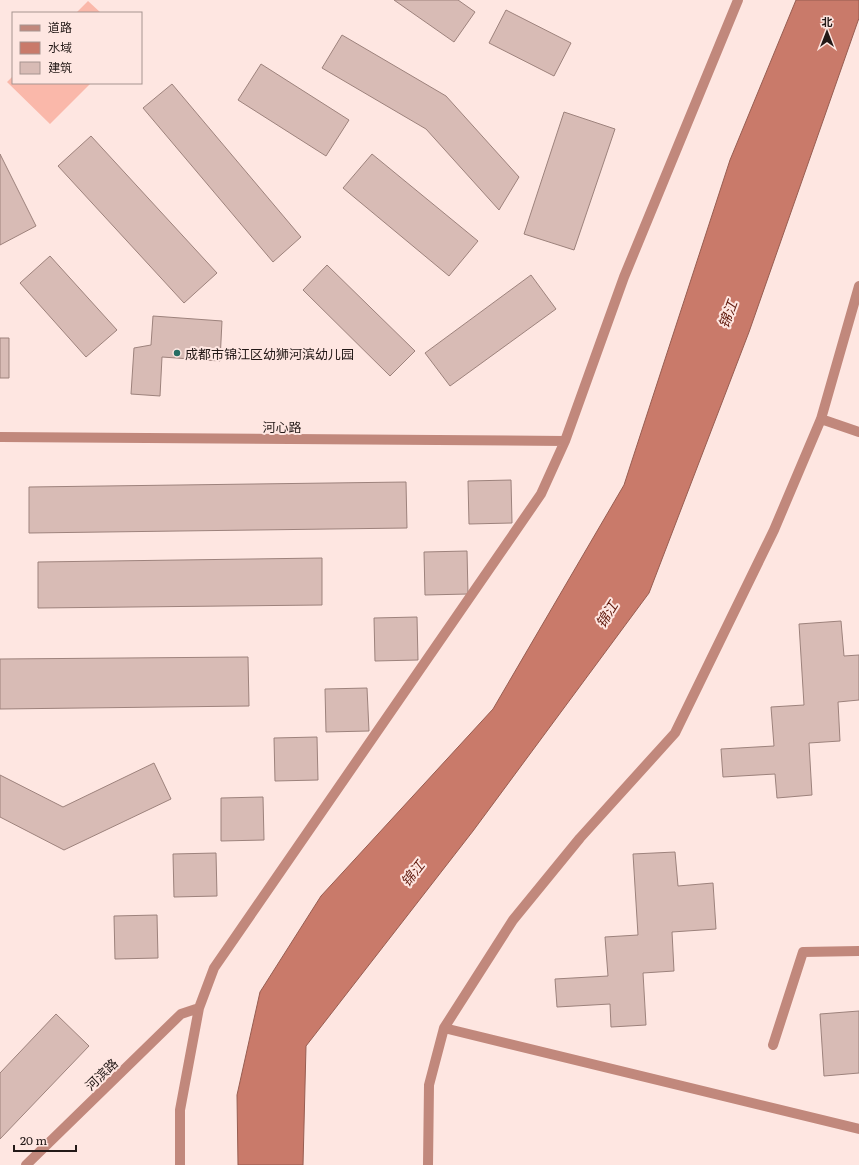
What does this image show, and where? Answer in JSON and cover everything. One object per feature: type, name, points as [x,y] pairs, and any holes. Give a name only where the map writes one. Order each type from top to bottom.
[{"type":"street","points":[[180,1165],[180,1110],[199,1008],[214,968],[541,494],[564,442],[624,277],[738,0]]},
{"type":"street","points":[[428,1165],[429,1085],[444,1028],[513,920],[580,838],[674,733],[774,530],[822,419],[859,286]]},
{"type":"street","points":[[822,419],[859,432]]},
{"type":"street","name":"河心路","points":[[0,437],[564,442]]},
{"type":"street","points":[[773,1045],[803,952],[859,950]]},
{"type":"street","name":"河滨路","points":[[26,1165],[182,1014],[199,1008]]},
{"type":"street","points":[[444,1028],[859,1129]]},
{"type":"shaded area","points":[[88,1],[100,12],[77,12]]},
{"type":"shaded area","points":[[12,77],[12,84],[90,84],[50,124],[7,82]]},
{"type":"water","name":"锦江","points":[[796,0],[859,0],[859,18],[749,332],[649,593],[473,831],[306,1046],[303,1165],[238,1165],[237,1095],[260,992],[321,896],[493,709],[624,485],[730,160]]},
{"type":"building","points":[[394,0],[458,0],[475,12],[454,42]]},
{"type":"building","points":[[506,10],[571,43],[554,76],[489,43]]},
{"type":"building","points":[[342,35],[446,96],[519,177],[499,210],[426,129],[322,68]]},
{"type":"building","points":[[261,64],[349,120],[326,156],[238,100]]},
{"type":"building","points":[[172,84],[301,237],[273,262],[143,108]]},
{"type":"building","points":[[564,112],[615,129],[574,250],[524,234]]},
{"type":"building","points":[[91,136],[217,273],[184,303],[58,166]]},
{"type":"building","points":[[0,154],[36,226],[0,245]]},
{"type":"building","points":[[372,154],[478,241],[449,276],[343,188]]},
{"type":"building","points":[[50,256],[117,330],[86,357],[20,283]]},
{"type":"building","points":[[327,265],[415,351],[390,376],[303,290]]},
{"type":"building","points":[[531,275],[556,309],[450,386],[425,353]]},
{"type":"building","name":"成都市锦江区幼狮河滨幼儿园","points":[[153,316],[222,321],[220,361],[162,357],[160,396],[131,394],[134,348],[151,345]]},
{"type":"building","points":[[0,338],[9,338],[9,378],[0,378]]},
{"type":"building","points":[[511,480],[512,523],[469,524],[468,481]]},
{"type":"building","points":[[406,482],[407,528],[29,533],[29,487]]},
{"type":"building","points":[[467,551],[468,594],[425,595],[424,552]]},
{"type":"building","points":[[322,558],[322,605],[38,608],[38,562]]},
{"type":"building","points":[[417,617],[418,660],[375,661],[374,618]]},
{"type":"building","points":[[841,621],[844,656],[859,655],[859,700],[838,702],[840,741],[809,743],[812,795],[777,798],[775,774],[723,777],[721,749],[774,746],[771,707],[804,705],[799,624]]},
{"type":"building","points":[[248,657],[249,706],[0,709],[0,659]]},
{"type":"building","points":[[367,688],[369,731],[326,732],[325,689]]},
{"type":"building","points":[[317,737],[318,780],[275,781],[274,738]]},
{"type":"building","points":[[154,763],[171,799],[64,850],[0,817],[0,775],[63,807]]},
{"type":"building","points":[[263,797],[264,840],[221,841],[221,798]]},
{"type":"building","points":[[675,852],[678,886],[713,883],[716,929],[672,932],[674,971],[643,973],[646,1025],[611,1027],[610,1004],[557,1007],[555,979],[608,976],[605,937],[638,935],[633,854]]},
{"type":"building","points":[[216,853],[217,896],[174,897],[173,854]]},
{"type":"building","points":[[157,915],[158,958],[115,959],[114,916]]},
{"type":"building","points":[[859,1011],[859,1073],[824,1076],[820,1014]]},
{"type":"building","points":[[56,1014],[89,1046],[0,1139],[0,1073]]},
{"type":"place","name":"成都市锦江区幼狮河滨幼儿园","points":[[177,353]]}]
